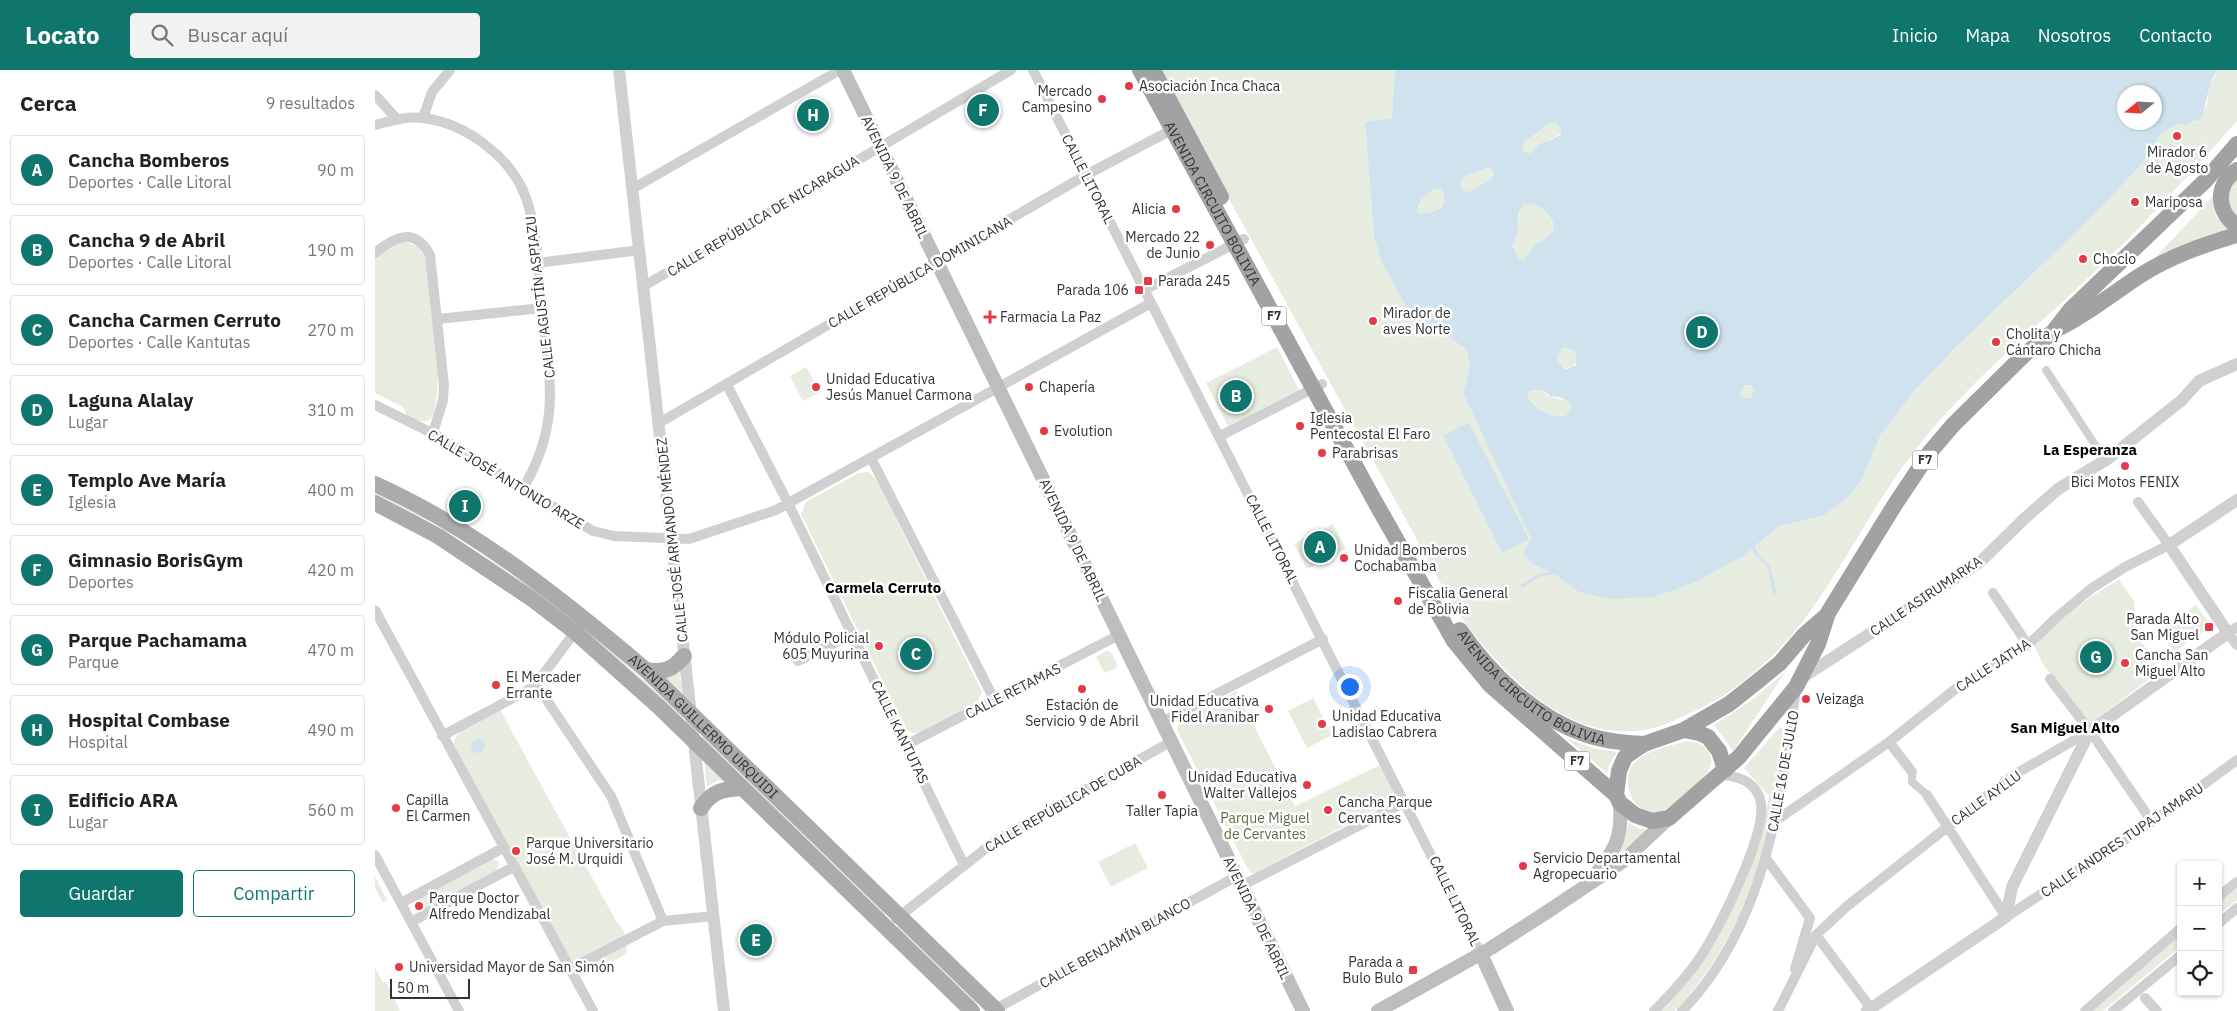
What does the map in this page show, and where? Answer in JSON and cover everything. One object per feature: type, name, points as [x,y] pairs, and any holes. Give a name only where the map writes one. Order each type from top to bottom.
[{"type":"highway","name":"AVENIDA CIRCUITO BOLIVIA","points":[[1140,70],[1177,127],[1318,386],[1461,632],[1480,658],[1500,680],[1530,704],[1568,728],[1600,739],[1644,744]]},
{"type":"highway","name":"AVENIDA CIRCUITO BOLIVIA","points":[[1153,70],[1177,127]]},
{"type":"highway","points":[[2233,148],[2232,171],[2221,192],[2223,212],[2237,226]]},
{"type":"highway","name":"F7","points":[[1828,613],[1804,635],[1780,663],[1729,704],[1684,730],[1644,744],[1631,752],[1622,763],[1616,784],[1618,799],[1644,819],[1658,821],[1669,818],[1755,740],[1798,683],[1817,644],[1828,613],[1894,506],[1930,452],[1985,392],[2053,332],[2071,310],[2205,181],[2233,148]]},
{"type":"highway","points":[[2205,181],[2232,171]]},
{"type":"highway","name":"F7","points":[[2053,332],[2077,320],[2164,262],[2209,242],[2237,235]]},
{"type":"highway","name":"AVENIDA CIRCUITO BOLIVIA","points":[[1318,386],[1399,544],[1464,655],[1490,685],[1618,799]]},
{"type":"highway","points":[[1684,730],[1708,737],[1719,751],[1721,772]]},
{"type":"main road","name":"AVENIDA 9 DE ABRIL","points":[[841,70],[1303,1011]]},
{"type":"main road","name":"AVENIDA GUILLERMO URQUIDI","points":[[375,484],[433,514],[508,562],[563,602],[646,670],[995,1010]]},
{"type":"main road","name":"AVENIDA GUILLERMO URQUIDI","points":[[375,503],[438,536],[532,599],[575,632],[658,706],[972,1011]]},
{"type":"main road","points":[[646,670],[667,671],[675,667],[684,656]]},
{"type":"main road","points":[[701,808],[707,798],[716,792],[742,788]]},
{"type":"main road","name":"F7","points":[[1591,881],[1617,843],[1621,830],[1618,799]]},
{"type":"main road","name":"F7","points":[[1378,1011],[1481,954],[1547,912],[1622,862],[1669,818]]},
{"type":"main road","name":"CALLE LITORAL","points":[[1481,954],[1507,1011]]},
{"type":"street","points":[[423,118],[432,92],[450,70]]},
{"type":"street","name":"CALLE JOSÉ ARMANDO MÉNDEZ","points":[[619,70],[724,1011]]},
{"type":"street","points":[[633,189],[841,70]]},
{"type":"street","name":"CALLE REPÚBLICA DE NICARAGUA","points":[[644,286],[1011,70]]},
{"type":"street","name":"CALLE LITORAL","points":[[1033,70],[1481,954]]},
{"type":"street","points":[[375,95],[397,119]]},
{"type":"street","name":"CALLE AGUSTÍN ASPIAZU","points":[[375,125],[397,119],[423,118],[453,126],[473,136],[492,150],[512,173],[526,197],[533,221],[551,411],[545,441],[534,470],[524,487]]},
{"type":"street","name":"CALLE REPÚBLICA DOMINICANA","points":[[659,423],[1086,175],[1177,127]]},
{"type":"street","points":[[375,253],[388,241],[403,237],[416,239],[423,244],[430,255],[438,319],[443,392],[439,417],[433,433]]},
{"type":"street","points":[[1145,290],[1239,242]]},
{"type":"street","points":[[537,263],[639,250]]},
{"type":"street","name":"CALLE JOSÉ ANTONIO ARZE","points":[[375,404],[433,433],[593,531],[614,536],[672,540],[689,539],[789,504],[1151,303]]},
{"type":"street","points":[[438,319],[542,308]]},
{"type":"street","name":"CALLE ASIRUMARKA","points":[[1798,683],[1979,563],[2024,519],[2058,490],[2105,460],[2182,400],[2199,380],[2237,364]]},
{"type":"street","points":[[2046,370],[2105,460]]},
{"type":"street","name":"CALLE KANTUTAS","points":[[727,385],[789,504],[964,865]]},
{"type":"street","points":[[1220,436],[1318,386]]},
{"type":"street","points":[[871,458],[995,701]]},
{"type":"street","name":"CALLE JATHA","points":[[1777,820],[1889,742],[1958,687],[2028,645],[2057,617],[2092,588],[2125,567],[2169,545],[2237,500]]},
{"type":"street","points":[[2138,502],[2233,630],[2237,645]]},
{"type":"street","points":[[1993,593],[2028,645]]},
{"type":"street","points":[[375,610],[513,867],[593,1011]]},
{"type":"street","name":"CALLE AYLLU","points":[[1778,1011],[1816,935],[1846,907],[2012,776],[2090,732],[2233,630]]},
{"type":"street","points":[[442,736],[536,684],[575,632]]},
{"type":"street","points":[[798,661],[852,634]]},
{"type":"street","name":"CALLE RETAMAS","points":[[906,745],[995,701],[1119,635]]},
{"type":"street","points":[[1162,722],[1323,639]]},
{"type":"street","points":[[2050,679],[2090,732],[2152,822]]},
{"type":"street","name":"CALLE 16 DE JULIO","points":[[1682,1011],[1702,989],[1731,944],[1755,892],[1777,820],[1798,683]]},
{"type":"street","points":[[536,684],[611,796],[663,921]]},
{"type":"street","points":[[1816,935],[1870,1010],[2006,918],[2012,887],[2090,732]]},
{"type":"street","name":"CALLE REPÚBLICA DE CUBA","points":[[887,928],[964,865],[998,840],[1172,741]]},
{"type":"street","points":[[1889,742],[1912,772],[1912,782],[1927,795],[1948,825],[2006,918]]},
{"type":"street","name":"CALLE ANDRES TUPAJ AMARU","points":[[2006,918],[2152,822],[2237,760]]},
{"type":"street","name":"CALLE 16 DE JULIO","points":[[1654,1011],[1701,956],[1731,901],[1759,826],[1762,805],[1754,789],[1739,776],[1721,772]]},
{"type":"street","name":"CALLE BENJAMÍN BLANCO","points":[[995,1010],[1239,881],[1405,802]]},
{"type":"street","points":[[401,903],[503,848]]},
{"type":"street","points":[[375,855],[459,1011]]},
{"type":"street","points":[[1765,857],[1810,918],[1799,951],[1793,982]]},
{"type":"street","points":[[411,922],[513,867]]},
{"type":"street","points":[[2222,894],[2237,882]]},
{"type":"street","points":[[2222,921],[2237,908]]},
{"type":"street","points":[[570,969],[663,921],[714,916]]},
{"type":"street","points":[[2085,1011],[2177,931]]},
{"type":"street","points":[[2113,1011],[2177,958]]},
{"type":"street","points":[[2145,998],[2157,1011]]},
{"type":"green space","points":[[1161,70],[1395,70],[1392,118],[1365,122],[1374,236],[1381,261],[1418,328],[1447,336],[1466,349],[1470,366],[1463,393],[1532,539],[1531,563],[1554,574],[1577,591],[1742,557],[1779,526],[1823,516],[1847,498],[1862,480],[1881,434],[1917,388],[1955,348],[2090,219],[2141,165],[2161,134],[2175,125],[2195,122],[2207,105],[2209,86],[2218,70],[2237,70],[2237,121],[2122,245],[1996,363],[1934,427],[1901,469],[1814,606],[1776,652],[1730,691],[1695,711],[1655,728],[1618,731],[1589,725],[1562,714],[1536,697],[1491,654],[1454,607],[1224,190]]},
{"type":"green space","points":[[1552,123],[1556,123],[1561,129],[1561,134],[1548,140],[1531,153],[1524,152],[1522,146],[1525,141]]},
{"type":"green space","points":[[1490,167],[1494,173],[1491,179],[1469,192],[1462,190],[1461,180],[1469,174]]},
{"type":"green space","points":[[2237,178],[2237,219],[2232,214],[2227,195]]},
{"type":"green space","points":[[1437,188],[1442,190],[1444,197],[1442,206],[1434,211],[1417,212],[1424,198]]},
{"type":"green space","points":[[2213,196],[2216,217],[2230,229],[2152,261]]},
{"type":"green space","points":[[1531,203],[1546,213],[1554,229],[1524,260],[1519,259],[1512,245],[1517,235],[1520,210],[1523,205]]},
{"type":"green space","points":[[404,241],[418,247],[427,260],[434,319],[438,364],[436,403],[431,419],[422,422],[407,416],[403,407],[375,393],[375,259],[391,245]]},
{"type":"green space","points":[[1277,347],[1299,390],[1228,426],[1206,383]]},
{"type":"green space","points":[[1567,348],[1574,351],[1577,358],[1574,365],[1567,368],[1560,365],[1557,358],[1560,351]]},
{"type":"green space","points":[[806,367],[820,392],[803,401],[790,376]]},
{"type":"green space","points":[[1744,384],[1750,384],[1754,391],[1750,398],[1744,398],[1740,394],[1740,388]]},
{"type":"green space","points":[[1532,390],[1544,391],[1547,396],[1568,401],[1572,408],[1565,416],[1553,415],[1542,411],[1529,398],[1527,393]]},
{"type":"green space","points":[[868,472],[876,479],[982,692],[977,703],[920,733],[913,733],[906,729],[801,514],[806,502],[859,473]]},
{"type":"green space","points":[[375,491],[459,540],[537,593],[611,651],[683,717],[683,721],[606,650],[375,496]]},
{"type":"green space","points":[[1333,524],[1346,549],[1307,569],[1294,544]]},
{"type":"green space","points":[[2119,580],[2134,601],[2136,633],[2160,671],[2088,725],[2043,664],[2034,645],[2074,609]]},
{"type":"green space","points":[[2196,605],[2211,626],[2174,652],[2159,631]]},
{"type":"green space","points":[[1106,651],[1111,652],[1117,663],[1116,668],[1105,673],[1096,657]]},
{"type":"green space","points":[[679,670],[683,699],[662,679],[671,677]]},
{"type":"green space","points":[[1786,671],[1733,751],[1714,725],[1755,698]]},
{"type":"green space","name":"Parque Miguel de Cervantes","points":[[1236,691],[1295,806],[1380,765],[1395,796],[1394,800],[1255,873],[1250,873],[1177,730],[1181,720]]},
{"type":"green space","points":[[1313,698],[1332,735],[1307,748],[1288,711]]},
{"type":"green space","points":[[500,710],[616,921],[624,931],[627,953],[614,961],[572,965],[454,744],[455,738],[465,728]]},
{"type":"green space","points":[[1780,727],[1785,730],[1772,808],[1753,880],[1739,914],[1722,948],[1701,980],[1675,1011],[1662,1011],[1692,977],[1763,831],[1769,796],[1744,768]]},
{"type":"green space","points":[[704,736],[886,913],[883,916],[701,739]]},
{"type":"green space","points":[[1566,738],[1592,748],[1617,752],[1608,767],[1608,774]]},
{"type":"green space","points":[[1687,741],[1698,743],[1707,750],[1711,757],[1709,769],[1700,781],[1672,805],[1658,812],[1649,812],[1642,809],[1635,803],[1628,787],[1630,770],[1634,763],[1652,752]]},
{"type":"green space","points":[[704,759],[726,781],[718,780],[707,787]]},
{"type":"green space","points":[[1627,822],[1640,829],[1648,829],[1616,857],[1628,825]]},
{"type":"green space","points":[[1135,843],[1148,868],[1111,887],[1098,862]]},
{"type":"green space","points":[[492,859],[499,862],[497,870],[423,911],[415,911],[416,900]]},
{"type":"green space","points":[[375,877],[387,900],[383,903],[375,888]]},
{"type":"green space","points":[[2237,889],[2237,900],[2222,912],[2222,900]]},
{"type":"green space","points":[[898,925],[977,1002],[974,1005],[896,928]]},
{"type":"green space","points":[[2177,937],[2177,949],[2103,1011],[2088,1011]]},
{"type":"green space","points":[[375,967],[383,983],[386,982],[400,1011],[375,1011]]},
{"type":"water","points":[[1395,70],[2218,70],[2211,81],[2200,119],[2187,124],[2175,125],[2161,134],[2141,165],[2090,219],[1955,348],[1917,388],[1881,434],[1862,480],[1847,498],[1823,516],[1779,526],[1742,557],[1695,582],[1654,597],[1609,599],[1577,591],[1554,574],[1531,563],[1523,554],[1531,538],[1463,393],[1470,366],[1466,349],[1447,336],[1418,328],[1381,261],[1374,236],[1365,122],[1392,118]],"holes":[[[1551,123],[1556,123],[1561,129],[1561,135],[1540,144],[1531,153],[1524,152],[1522,146],[1525,141]],[[1490,167],[1494,173],[1491,179],[1469,192],[1462,190],[1461,180],[1469,174]],[[1437,188],[1442,190],[1444,197],[1442,206],[1434,211],[1417,212],[1421,201]],[[1531,203],[1540,207],[1552,220],[1554,229],[1546,238],[1535,245],[1524,260],[1519,259],[1512,245],[1517,234],[1518,215],[1523,205]],[[1563,348],[1570,349],[1576,353],[1576,365],[1567,369],[1564,368],[1558,361],[1558,355]],[[1744,385],[1751,385],[1754,389],[1751,398],[1745,398],[1740,394]],[[1532,390],[1544,391],[1551,397],[1566,400],[1572,408],[1565,416],[1553,415],[1537,407],[1527,393]]]},
{"type":"water","points":[[1469,423],[1529,539],[1502,553],[1443,435]]},
{"type":"water","points":[[475,739],[481,739],[485,746],[481,753],[475,753],[471,749],[471,743]]},
{"type":"waterway","points":[[1751,543],[1757,555],[1768,565],[1775,593]]},
{"type":"waterway","points":[[1522,586],[1539,575],[1555,573]]},
{"type":"place","name":"Asociación Inca Chaca","points":[[1129,86]]},
{"type":"place","name":"Mercado Campesino","points":[[1102,99]]},
{"type":"place","name":"Gimnasio BorisGym","points":[[983,110]]},
{"type":"place","name":"Hospital Combase","points":[[813,115]]},
{"type":"place","name":"Mirador 6 de Agosto","points":[[2177,136]]},
{"type":"place","name":"Mariposa","points":[[2135,202]]},
{"type":"place","name":"Alicia","points":[[1176,209]]},
{"type":"place","name":"Mercado 22 de Junio","points":[[1210,245]]},
{"type":"place","name":"Choclo","points":[[2083,259]]},
{"type":"place","name":"Parada 245","points":[[1148,281]]},
{"type":"place","name":"Parada 106","points":[[1139,290]]},
{"type":"place","name":"Farmacia La Paz","points":[[990,317]]},
{"type":"place","name":"Mirador de aves Norte","points":[[1373,321]]},
{"type":"place","name":"Laguna Alalay","points":[[1702,332]]},
{"type":"place","name":"Cholita y Cántaro Chicha","points":[[1996,342]]},
{"type":"place","name":"Unidad Educativa Jesús Manuel Carmona","points":[[816,387]]},
{"type":"place","name":"Chapería","points":[[1029,387]]},
{"type":"place","name":"Cancha 9 de Abril","points":[[1236,396]]},
{"type":"place","name":"Iglesia Pentecostal El Faro","points":[[1300,426]]},
{"type":"place","name":"Evolution","points":[[1044,431]]},
{"type":"place","name":"Parabrisas","points":[[1322,453]]},
{"type":"place","name":"Bici Motos FENIX","points":[[2125,466]]},
{"type":"place","name":"Edificio ARA","points":[[465,506]]},
{"type":"place","name":"Cancha Bomberos","points":[[1320,547]]},
{"type":"place","name":"Unidad Bomberos Cochabamba","points":[[1344,558]]},
{"type":"place","name":"Fiscalia General de Bolivia","points":[[1398,601]]},
{"type":"place","name":"Parada Alto San Miguel","points":[[2209,627]]},
{"type":"place","name":"Módulo Policial 605 Muyurina","points":[[879,646]]},
{"type":"place","name":"Cancha Carmen Cerruto","points":[[916,654]]},
{"type":"place","name":"Parque Pachamama","points":[[2096,657]]},
{"type":"place","name":"Cancha San Miguel Alto","points":[[2125,663]]},
{"type":"place","name":"El Mercader Errante","points":[[496,685]]},
{"type":"place","name":"Estación de Servicio 9 de Abril","points":[[1082,689]]},
{"type":"place","name":"Veizaga","points":[[1806,699]]},
{"type":"place","name":"Unidad Educativa Fidel Aranibar","points":[[1269,709]]},
{"type":"place","name":"Unidad Educativa Ladislao Cabrera","points":[[1322,724]]},
{"type":"place","name":"Unidad Educativa Walter Vallejos","points":[[1307,785]]},
{"type":"place","name":"Taller Tapia","points":[[1162,795]]},
{"type":"place","name":"Capilla El Carmen","points":[[396,808]]},
{"type":"place","name":"Cancha Parque Cervantes","points":[[1328,810]]},
{"type":"place","name":"Parque Universitario José M. Urquidi","points":[[516,851]]},
{"type":"place","name":"Servicio Departamental Agropecuario","points":[[1523,866]]},
{"type":"place","name":"Parque Doctor Alfredo Mendizabal","points":[[419,906]]},
{"type":"place","name":"Templo Ave María","points":[[756,940]]},
{"type":"place","name":"Universidad Mayor de San Simón","points":[[399,967]]},
{"type":"place","name":"Parada a Bulo Bulo","points":[[1413,970]]},
{"type":"district","name":"La Esperanza","points":[[2090,450]]},
{"type":"district","name":"Carmela Cerruto","points":[[883,588]]},
{"type":"district","name":"San Miguel Alto","points":[[2065,728]]}]
